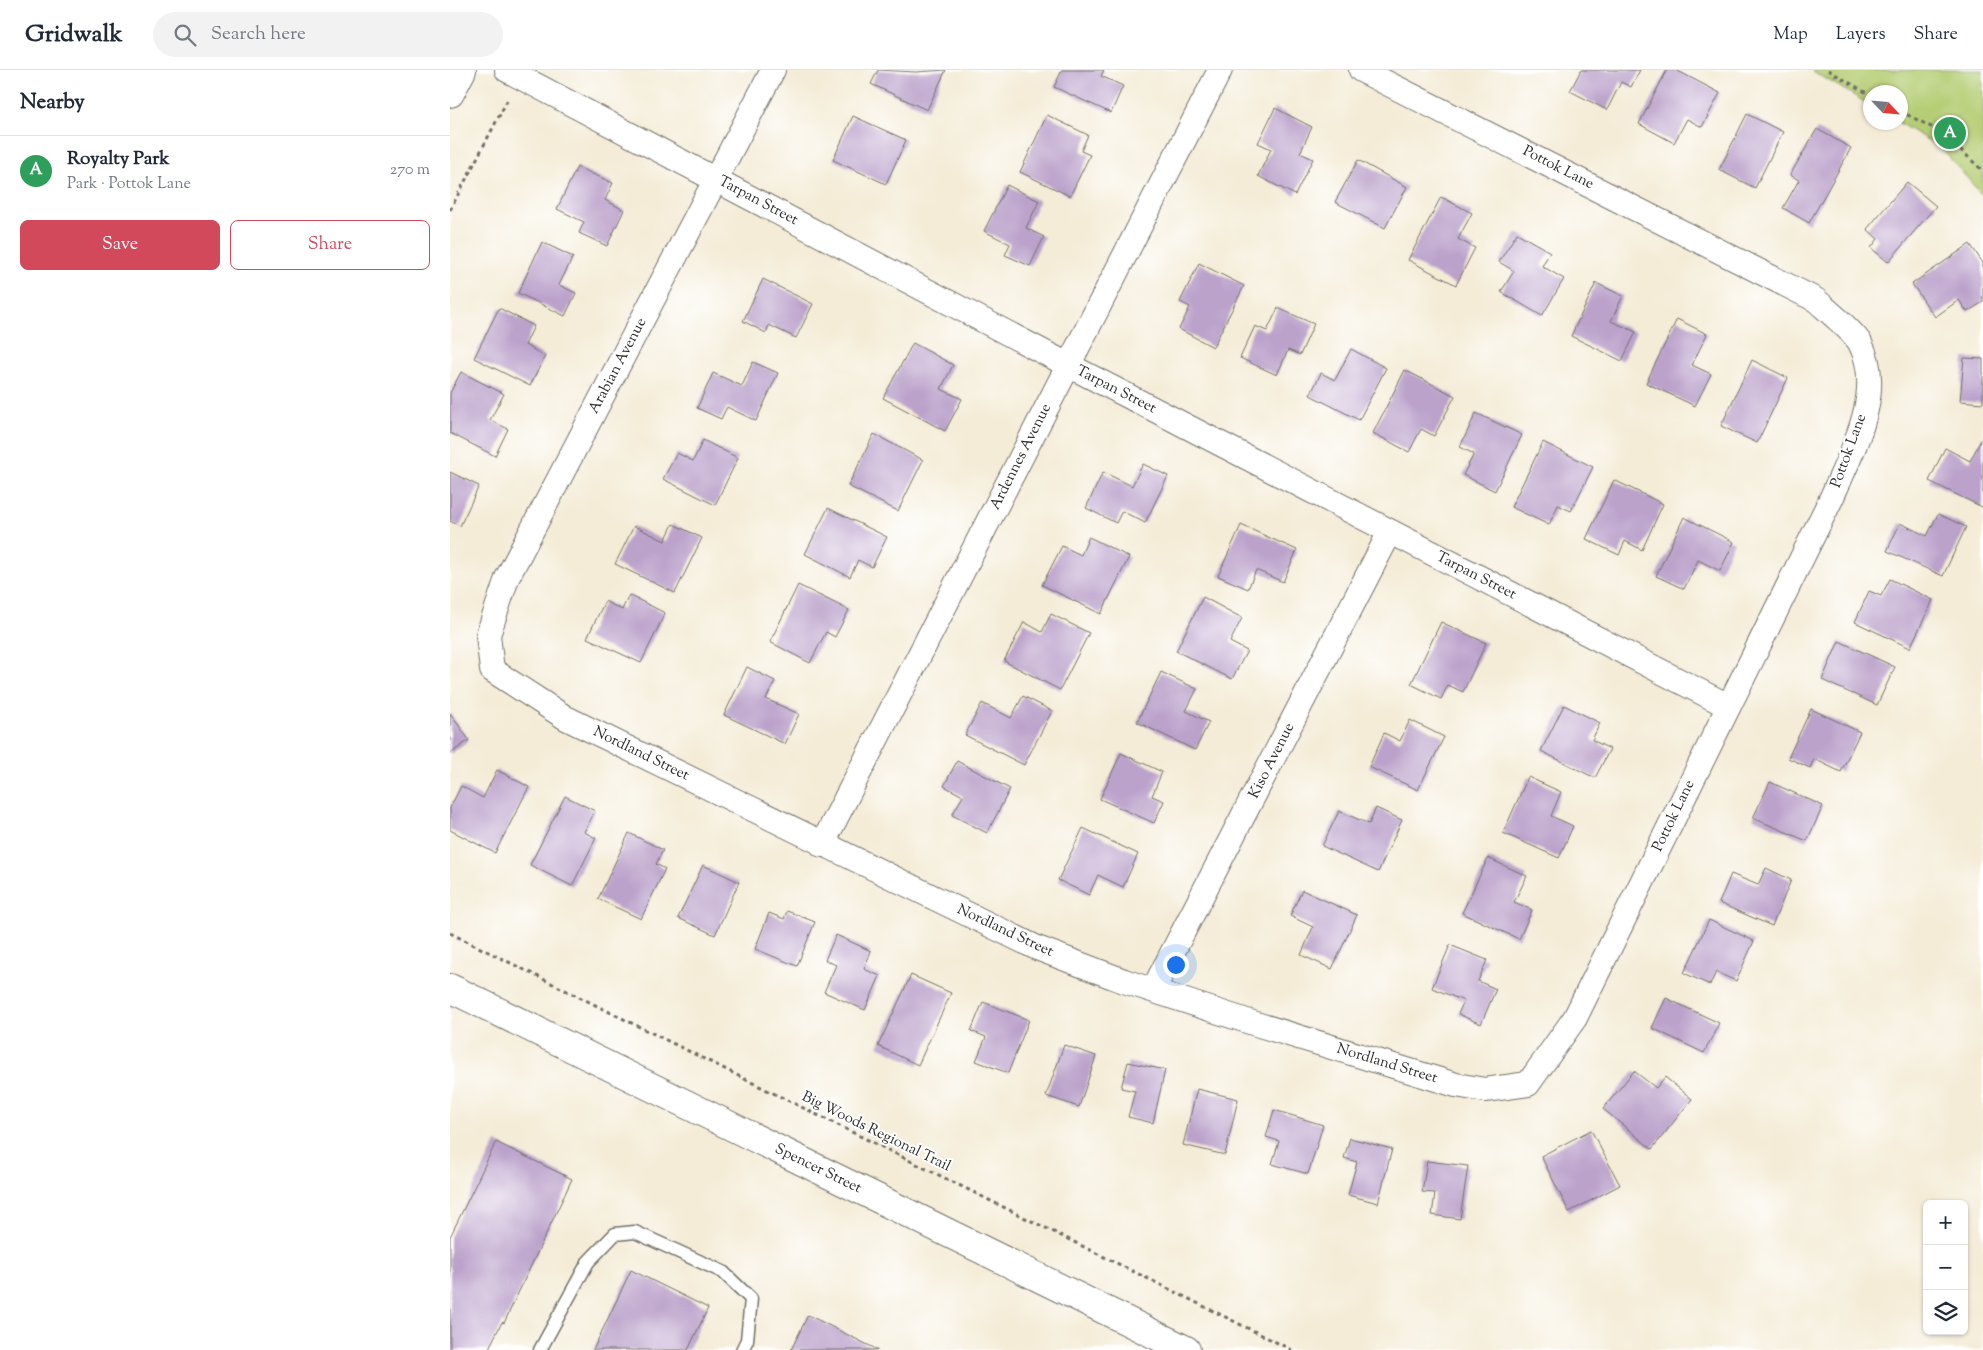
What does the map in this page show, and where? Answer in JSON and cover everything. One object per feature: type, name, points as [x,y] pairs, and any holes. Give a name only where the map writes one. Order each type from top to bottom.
[{"type":"street","points":[[450,93],[462,70]]},
{"type":"street","name":"Arabian Avenue","points":[[492,670],[488,635],[507,578],[773,70]]},
{"type":"street","name":"Ardennes Avenue","points":[[822,845],[1220,70]]},
{"type":"street","name":"Pottok Lane","points":[[1361,70],[1786,283],[1816,300],[1860,342],[1869,367],[1868,395],[1861,426],[1832,497],[1575,1018],[1542,1062]]},
{"type":"street","name":"Tarpan Street","points":[[513,73],[1068,365],[1728,706]]},
{"type":"street","name":"Kiso Avenue","points":[[1153,990],[1390,532]]},
{"type":"street","name":"Nordland Street","points":[[492,670],[566,718],[782,822],[822,845],[1036,948],[1124,981],[1256,1024],[1456,1085],[1485,1090],[1528,1084],[1542,1062]]},
{"type":"street","name":"Spencer Street","points":[[450,988],[1186,1350]]},
{"type":"lane","points":[[540,1350],[588,1262],[615,1234],[635,1232],[723,1272],[751,1299],[747,1340],[742,1350]]},
{"type":"path","points":[[1828,70],[1863,91]]},
{"type":"path","points":[[450,210],[513,73]]},
{"type":"path","points":[[1908,115],[1943,133],[1983,171]]},
{"type":"path","name":"Big Woods Regional Trail","points":[[450,934],[1292,1350]]},
{"type":"green space","points":[[1811,70],[1983,70],[1983,196],[1941,148],[1908,128],[1908,85],[1863,85],[1863,101]]},
{"type":"building","points":[[878,70],[916,72],[946,70],[927,110],[871,84]]},
{"type":"building","points":[[1062,70],[1104,70],[1101,76],[1123,86],[1111,113],[1054,87]]},
{"type":"building","points":[[1581,70],[1640,70],[1631,87],[1621,82],[1607,110],[1570,91]]},
{"type":"building","points":[[1667,70],[1676,70],[1720,93],[1702,127],[1687,119],[1674,143],[1639,124]]},
{"type":"building","points":[[1275,108],[1312,127],[1300,153],[1313,159],[1295,195],[1258,176],[1271,149],[1258,143]]},
{"type":"building","points":[[1747,114],[1783,132],[1755,188],[1719,170]]},
{"type":"building","points":[[1047,115],[1088,135],[1081,151],[1090,155],[1070,196],[1020,172]]},
{"type":"building","points":[[853,116],[906,140],[886,184],[833,160]]},
{"type":"building","points":[[1817,129],[1851,148],[1809,223],[1783,208],[1799,180],[1790,175]]},
{"type":"building","points":[[1358,160],[1407,187],[1385,228],[1335,202]]},
{"type":"building","points":[[577,167],[613,183],[605,200],[624,210],[607,246],[579,233],[584,222],[557,209]]},
{"type":"building","points":[[1907,182],[1936,206],[1888,262],[1871,248],[1878,239],[1867,229]]},
{"type":"building","points":[[1007,185],[1039,201],[1026,228],[1044,237],[1030,266],[1005,255],[1010,244],[984,231]]},
{"type":"building","points":[[1441,197],[1472,213],[1458,239],[1475,248],[1456,285],[1408,260]]},
{"type":"building","points":[[1517,233],[1550,252],[1542,266],[1564,279],[1542,316],[1501,292],[1514,271],[1499,262]]},
{"type":"building","points":[[542,242],[573,257],[559,285],[576,293],[565,316],[518,293]]},
{"type":"building","points":[[1970,244],[1983,263],[1983,302],[1967,312],[1959,300],[1935,317],[1912,284]]},
{"type":"building","points":[[1199,263],[1244,286],[1213,347],[1179,329],[1190,307],[1180,302]]},
{"type":"building","points":[[763,279],[813,304],[796,338],[769,325],[766,333],[743,321]]},
{"type":"building","points":[[1596,283],[1623,296],[1611,321],[1636,332],[1622,361],[1571,336]]},
{"type":"building","points":[[499,308],[534,326],[525,345],[545,356],[530,386],[474,358]]},
{"type":"building","points":[[1278,308],[1314,324],[1300,355],[1288,350],[1277,375],[1240,358],[1255,326],[1267,331]]},
{"type":"building","points":[[1677,319],[1707,334],[1692,365],[1711,374],[1695,406],[1646,383]]},
{"type":"building","points":[[913,343],[953,365],[941,389],[962,399],[945,431],[883,398]]},
{"type":"building","points":[[1351,349],[1386,368],[1359,420],[1310,395],[1321,373],[1335,380]]},
{"type":"building","points":[[1964,358],[1983,359],[1983,403],[1960,401]]},
{"type":"building","points":[[1752,360],[1788,378],[1757,443],[1721,426]]},
{"type":"building","points":[[753,362],[778,373],[756,421],[727,407],[721,419],[697,408],[713,373],[742,386]]},
{"type":"building","points":[[1405,370],[1455,396],[1434,436],[1421,429],[1409,452],[1373,433]]},
{"type":"building","points":[[461,372],[504,394],[490,420],[508,429],[495,456],[450,433],[450,393]]},
{"type":"building","points":[[1476,413],[1522,435],[1495,491],[1463,475],[1474,454],[1460,447]]},
{"type":"building","points":[[874,434],[923,460],[898,511],[848,486]]},
{"type":"building","points":[[1983,436],[1982,507],[1929,481],[1945,448],[1970,461]]},
{"type":"building","points":[[703,440],[738,458],[715,505],[663,479],[677,453],[693,461]]},
{"type":"building","points":[[1543,442],[1593,467],[1571,511],[1558,505],[1549,525],[1511,507]]},
{"type":"building","points":[[1143,464],[1168,476],[1145,523],[1122,511],[1116,523],[1086,508],[1103,472],[1132,486]]},
{"type":"building","points":[[450,472],[479,486],[460,526],[450,521]]},
{"type":"building","points":[[1614,480],[1663,504],[1642,550],[1625,541],[1619,555],[1586,539]]},
{"type":"building","points":[[828,508],[887,537],[872,567],[858,560],[850,577],[805,554]]},
{"type":"building","points":[[1938,514],[1966,527],[1943,576],[1887,551],[1900,523],[1927,536]]},
{"type":"building","points":[[1684,517],[1734,542],[1720,571],[1698,560],[1684,589],[1656,576]]},
{"type":"building","points":[[673,524],[702,538],[675,593],[615,564],[634,526],[665,541]]},
{"type":"building","points":[[1241,525],[1297,550],[1283,582],[1256,570],[1248,589],[1218,576]]},
{"type":"building","points":[[1089,537],[1129,557],[1101,614],[1042,585],[1062,546],[1081,555]]},
{"type":"building","points":[[1890,579],[1933,600],[1910,648],[1855,622],[1869,591],[1881,596]]},
{"type":"building","points":[[798,585],[849,610],[835,637],[826,632],[810,663],[770,642]]},
{"type":"building","points":[[629,595],[665,613],[641,663],[587,638],[605,601],[622,610]]},
{"type":"building","points":[[1203,597],[1242,618],[1230,642],[1247,651],[1232,679],[1176,651]]},
{"type":"building","points":[[1051,614],[1089,633],[1060,690],[1004,661],[1024,622],[1042,632]]},
{"type":"building","points":[[1441,622],[1486,643],[1463,692],[1448,685],[1441,699],[1411,684]]},
{"type":"building","points":[[1839,641],[1895,667],[1877,705],[1822,680]]},
{"type":"building","points":[[747,667],[775,681],[766,699],[799,714],[785,744],[724,715]]},
{"type":"building","points":[[1161,672],[1197,689],[1186,711],[1209,722],[1195,750],[1137,722]]},
{"type":"building","points":[[1023,696],[1052,711],[1024,765],[965,735],[982,703],[1011,718]]},
{"type":"building","points":[[1564,705],[1600,723],[1592,740],[1610,749],[1595,778],[1541,751]]},
{"type":"building","points":[[1811,709],[1860,732],[1841,772],[1814,759],[1810,768],[1788,758]]},
{"type":"building","points":[[450,713],[469,740],[450,754]]},
{"type":"building","points":[[1410,720],[1444,737],[1418,790],[1369,767],[1384,733],[1400,741]]},
{"type":"building","points":[[1121,753],[1162,772],[1152,796],[1164,801],[1154,823],[1100,799]]},
{"type":"building","points":[[957,761],[1010,789],[987,833],[952,815],[963,796],[944,786]]},
{"type":"building","points":[[497,770],[529,787],[495,853],[450,830],[450,808],[461,786],[483,798]]},
{"type":"building","points":[[1528,777],[1561,792],[1551,816],[1573,826],[1559,858],[1503,833]]},
{"type":"building","points":[[1770,782],[1823,806],[1807,841],[1753,818]]},
{"type":"building","points":[[565,796],[595,811],[584,832],[596,838],[572,886],[530,865]]},
{"type":"building","points":[[1376,808],[1402,820],[1378,872],[1322,846],[1339,811],[1369,824]]},
{"type":"building","points":[[1083,828],[1138,854],[1123,887],[1098,875],[1089,895],[1058,880]]},
{"type":"building","points":[[629,833],[663,850],[656,864],[665,869],[641,919],[598,899]]},
{"type":"building","points":[[1488,858],[1527,876],[1514,902],[1532,910],[1519,939],[1462,913]]},
{"type":"building","points":[[703,865],[739,882],[715,935],[678,918]]},
{"type":"building","points":[[1766,868],[1791,880],[1772,926],[1719,903],[1731,874],[1758,885]]},
{"type":"building","points":[[1302,890],[1357,915],[1332,969],[1301,955],[1313,927],[1290,916]]},
{"type":"building","points":[[787,911],[815,922],[797,966],[755,949],[769,913],[784,919]]},
{"type":"building","points":[[1709,920],[1754,941],[1736,981],[1716,972],[1710,985],[1684,973]]},
{"type":"building","points":[[836,935],[871,951],[864,969],[880,976],[865,1010],[824,992],[836,965],[825,960]]},
{"type":"building","points":[[1450,945],[1487,960],[1478,981],[1496,989],[1481,1024],[1458,1014],[1464,1001],[1432,988]]},
{"type":"building","points":[[911,975],[951,993],[918,1065],[878,1046]]},
{"type":"building","points":[[1666,998],[1719,1023],[1704,1053],[1652,1028]]},
{"type":"building","points":[[983,1002],[1029,1020],[1008,1073],[976,1061],[986,1037],[971,1031]]},
{"type":"building","points":[[1064,1045],[1096,1056],[1079,1107],[1046,1096]]},
{"type":"building","points":[[1128,1062],[1165,1070],[1153,1123],[1128,1117],[1135,1091],[1121,1088]]},
{"type":"building","points":[[1634,1071],[1656,1088],[1665,1077],[1692,1099],[1652,1149],[1603,1109]]},
{"type":"building","points":[[1197,1089],[1238,1099],[1225,1155],[1183,1145]]},
{"type":"building","points":[[1274,1110],[1323,1125],[1308,1174],[1272,1164],[1279,1141],[1266,1137]]},
{"type":"building","points":[[1591,1130],[1620,1185],[1569,1212],[1541,1156]]},
{"type":"building","points":[[1350,1138],[1392,1149],[1378,1203],[1348,1195],[1357,1162],[1344,1158]]},
{"type":"building","points":[[496,1142],[572,1179],[504,1323],[502,1322],[488,1350],[450,1350],[450,1237]]},
{"type":"building","points":[[1427,1161],[1468,1166],[1460,1219],[1432,1215],[1435,1193],[1422,1192]]},
{"type":"building","points":[[631,1270],[708,1308],[688,1350],[593,1350]]},
{"type":"building","points":[[808,1315],[878,1350],[791,1350]]},
{"type":"place","name":"Royalty Park","points":[[1950,133]]}]
